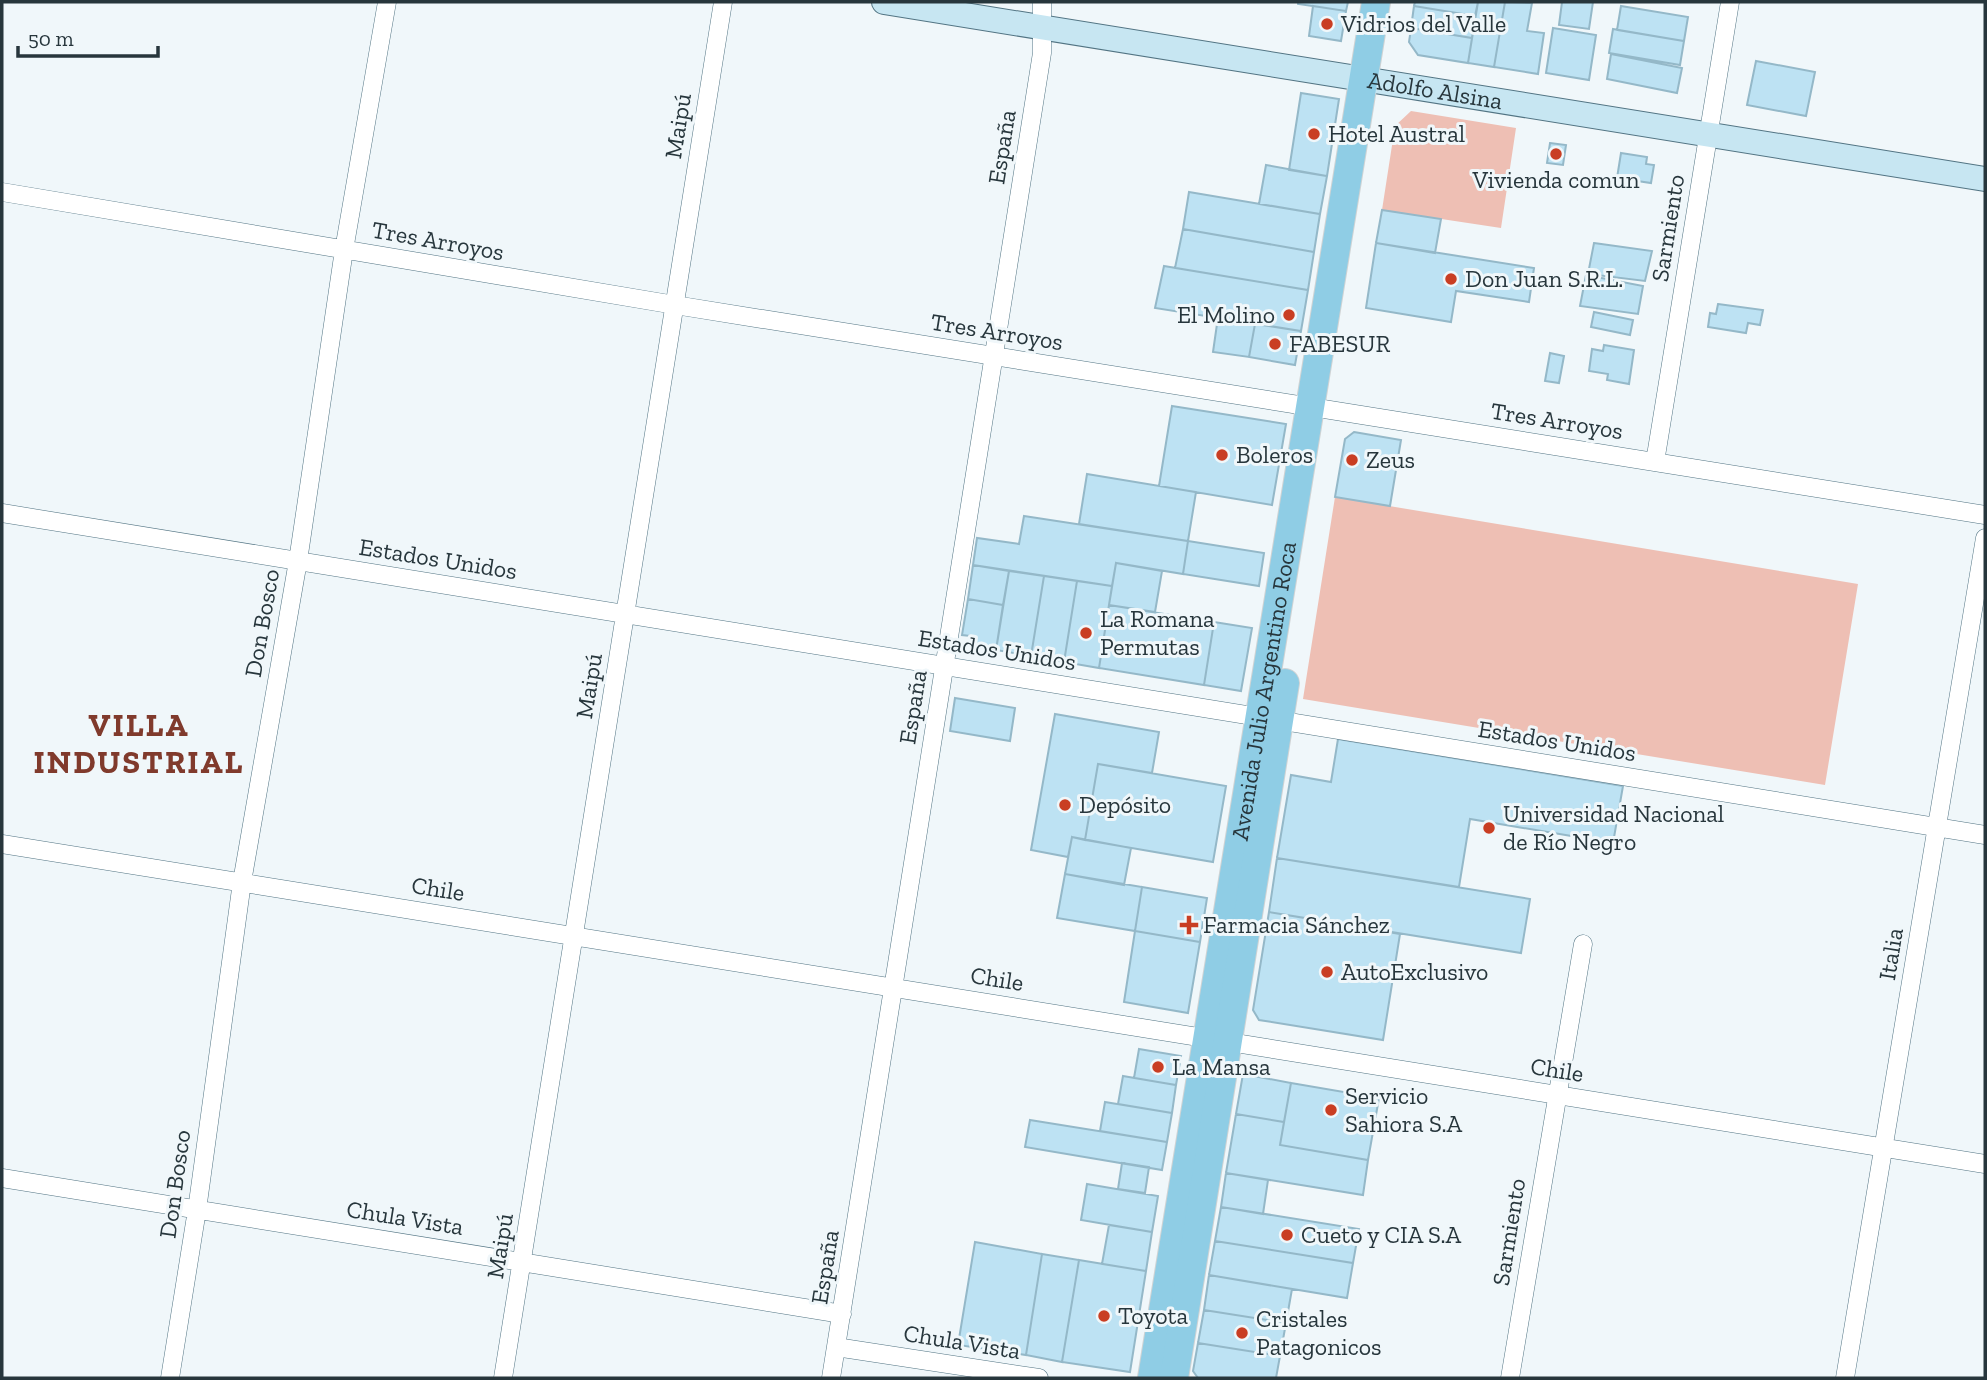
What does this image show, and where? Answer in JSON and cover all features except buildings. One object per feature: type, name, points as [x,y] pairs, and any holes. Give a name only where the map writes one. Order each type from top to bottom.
[{"type":"main road","name":"Adolfo Alsina","points":[[884,2],[1985,179]]},
{"type":"main road","name":"Avenida Julio Argentino Roca","points":[[1174,1378],[1218,1040],[1372,81],[1376,2]]},
{"type":"main road","name":"Avenida Julio Argentino Roca","points":[[1372,81],[1394,2]]},
{"type":"main road","name":"Avenida Julio Argentino Roca","points":[[1152,1378],[1218,1040]]},
{"type":"street","name":"Don Bosco","points":[[170,1378],[197,1210],[242,882],[298,561],[344,250],[387,2]]},
{"type":"street","name":"Maipú","points":[[503,1378],[723,2]]},
{"type":"street","name":"España","points":[[831,1378],[1042,53],[1042,2]]},
{"type":"street","name":"Sarmiento","points":[[1654,462],[1731,2]]},
{"type":"street","name":"Tres Arroyos","points":[[2,192],[675,305],[1985,515]]},
{"type":"street","name":"Estados Unidos","points":[[2,513],[1985,835]]},
{"type":"street","name":"Italia","points":[[1845,1378],[1985,538]]},
{"type":"street","name":"Chile","points":[[2,844],[1985,1164]]},
{"type":"street","name":"Sarmiento","points":[[1510,1378],[1583,944]]},
{"type":"street","name":"Chula Vista","points":[[2,1178],[842,1314]]},
{"type":"street","name":"Chula Vista","points":[[836,1347],[1039,1378]]},
{"type":"shaded area","points":[[1411,111],[1516,128],[1501,228],[1382,210],[1395,126]]},
{"type":"shaded area","points":[[1335,497],[1858,584],[1825,785],[1303,699]]},
{"type":"place","name":"Vidrios del Valle","points":[[1327,24]]},
{"type":"place","name":"Hotel Austral","points":[[1314,134]]},
{"type":"place","name":"Vivienda comun","points":[[1556,154]]},
{"type":"place","name":"Don Juan S.R.L.","points":[[1451,279]]},
{"type":"place","name":"El Molino","points":[[1289,315]]},
{"type":"place","name":"FABESUR","points":[[1275,344]]},
{"type":"place","name":"Boleros","points":[[1222,455]]},
{"type":"place","name":"Zeus","points":[[1352,460]]},
{"type":"place","name":"La Romana Permutas","points":[[1086,633]]},
{"type":"place","name":"Depósito","points":[[1065,805]]},
{"type":"place","name":"Universidad Nacional de Río Negro","points":[[1489,828]]},
{"type":"place","name":"Farmacia Sánchez","points":[[1189,925]]},
{"type":"place","name":"AutoExclusivo","points":[[1327,972]]},
{"type":"place","name":"La Mansa","points":[[1158,1067]]},
{"type":"place","name":"Servicio Sahiora S.A","points":[[1331,1110]]},
{"type":"place","name":"Cueto y CIA S.A","points":[[1287,1235]]},
{"type":"place","name":"Toyota","points":[[1104,1316]]},
{"type":"place","name":"Cristales Patagonicos","points":[[1242,1333]]},
{"type":"district","name":"VILLA INDUSTRIAL","points":[[139,744]]}]
